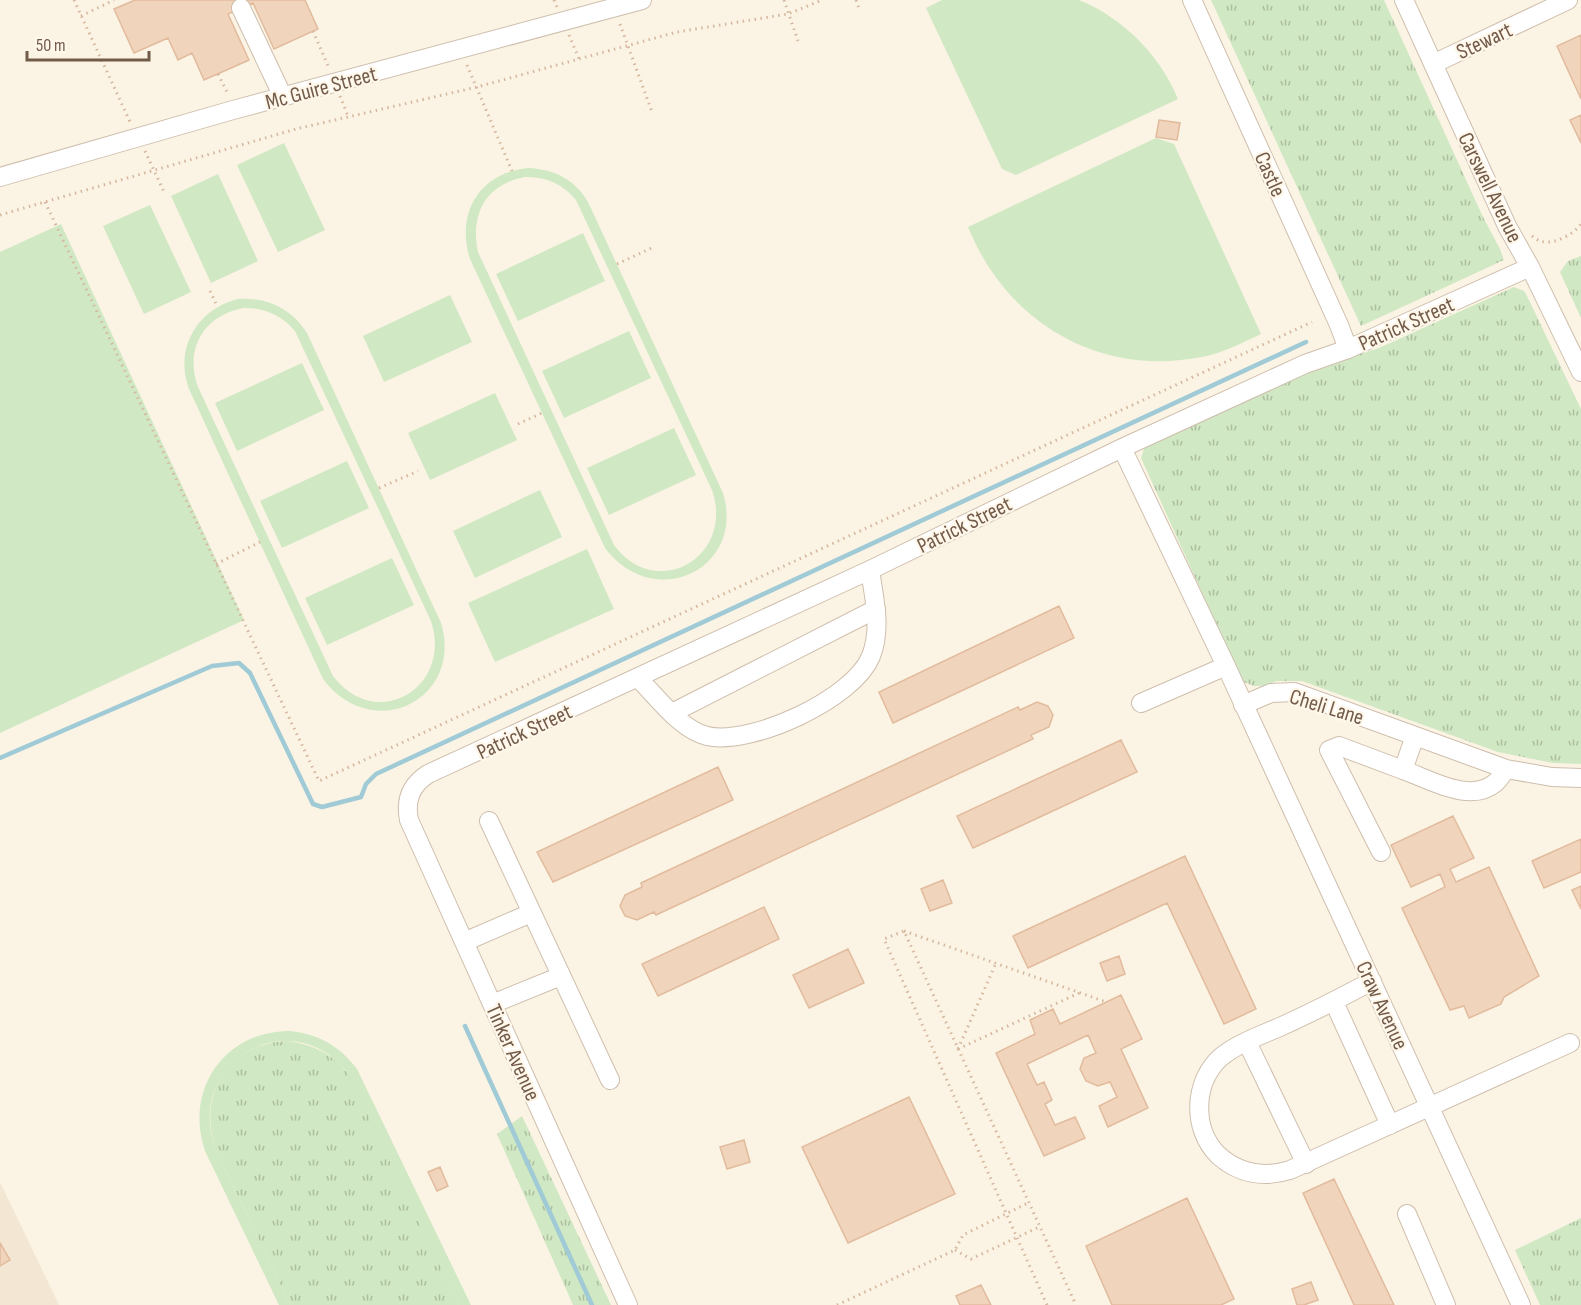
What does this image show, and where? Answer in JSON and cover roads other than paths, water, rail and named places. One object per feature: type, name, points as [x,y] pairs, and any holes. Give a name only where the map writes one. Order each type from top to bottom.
[{"type":"street","name":"Mc Guire Street","points":[[0,177],[138,137],[460,50],[611,4],[642,0]]},
{"type":"street","name":"Castle","points":[[1192,0],[1348,349]]},
{"type":"street","name":"Carswell Avenue","points":[[1404,0],[1507,226],[1530,267],[1581,372]]},
{"type":"street","name":"Stewart","points":[[1433,64],[1568,0]]},
{"type":"street","points":[[241,8],[283,97]]},
{"type":"street","name":"Patrick Street","points":[[408,797],[414,787],[429,774],[870,570],[1122,448],[1305,364],[1348,349],[1530,267]]},
{"type":"street","points":[[1122,448],[1243,705]]},
{"type":"street","points":[[638,678],[685,726],[706,736],[732,738],[789,720],[822,705],[864,669],[872,654],[876,609],[870,570]]},
{"type":"street","points":[[672,713],[876,609]]},
{"type":"street","points":[[1141,704],[1226,666]]},
{"type":"street","name":"Cheli Lane","points":[[1243,705],[1271,693],[1294,692],[1506,769],[1552,777],[1581,778]]},
{"type":"street","name":"Craw Avenue","points":[[1243,705],[1521,1305]]},
{"type":"street","points":[[1403,770],[1415,736]]},
{"type":"street","points":[[1381,852],[1329,750],[1339,746],[1462,792],[1478,792],[1495,783],[1506,769]]},
{"type":"street","name":"Tinker Avenue","points":[[408,797],[409,820],[628,1305]]},
{"type":"street","points":[[489,821],[610,1080]]},
{"type":"street","points":[[464,942],[531,913]]},
{"type":"street","points":[[492,1004],[561,976]]},
{"type":"street","points":[[1372,981],[1334,1002],[1247,1042],[1221,1058],[1205,1078],[1199,1114],[1203,1132],[1212,1149],[1224,1161],[1250,1173],[1266,1176],[1279,1174],[1306,1164],[1570,1043]]},
{"type":"street","points":[[1334,1002],[1390,1125]]},
{"type":"street","points":[[1247,1042],[1306,1164]]},
{"type":"street","points":[[1407,1214],[1446,1305]]},
{"type":"waterway","points":[[0,758],[212,666],[239,663],[250,673],[313,804],[322,807],[361,797],[366,784],[376,774],[1306,342]]},
{"type":"waterway","points":[[465,1026],[592,1305]]}]
